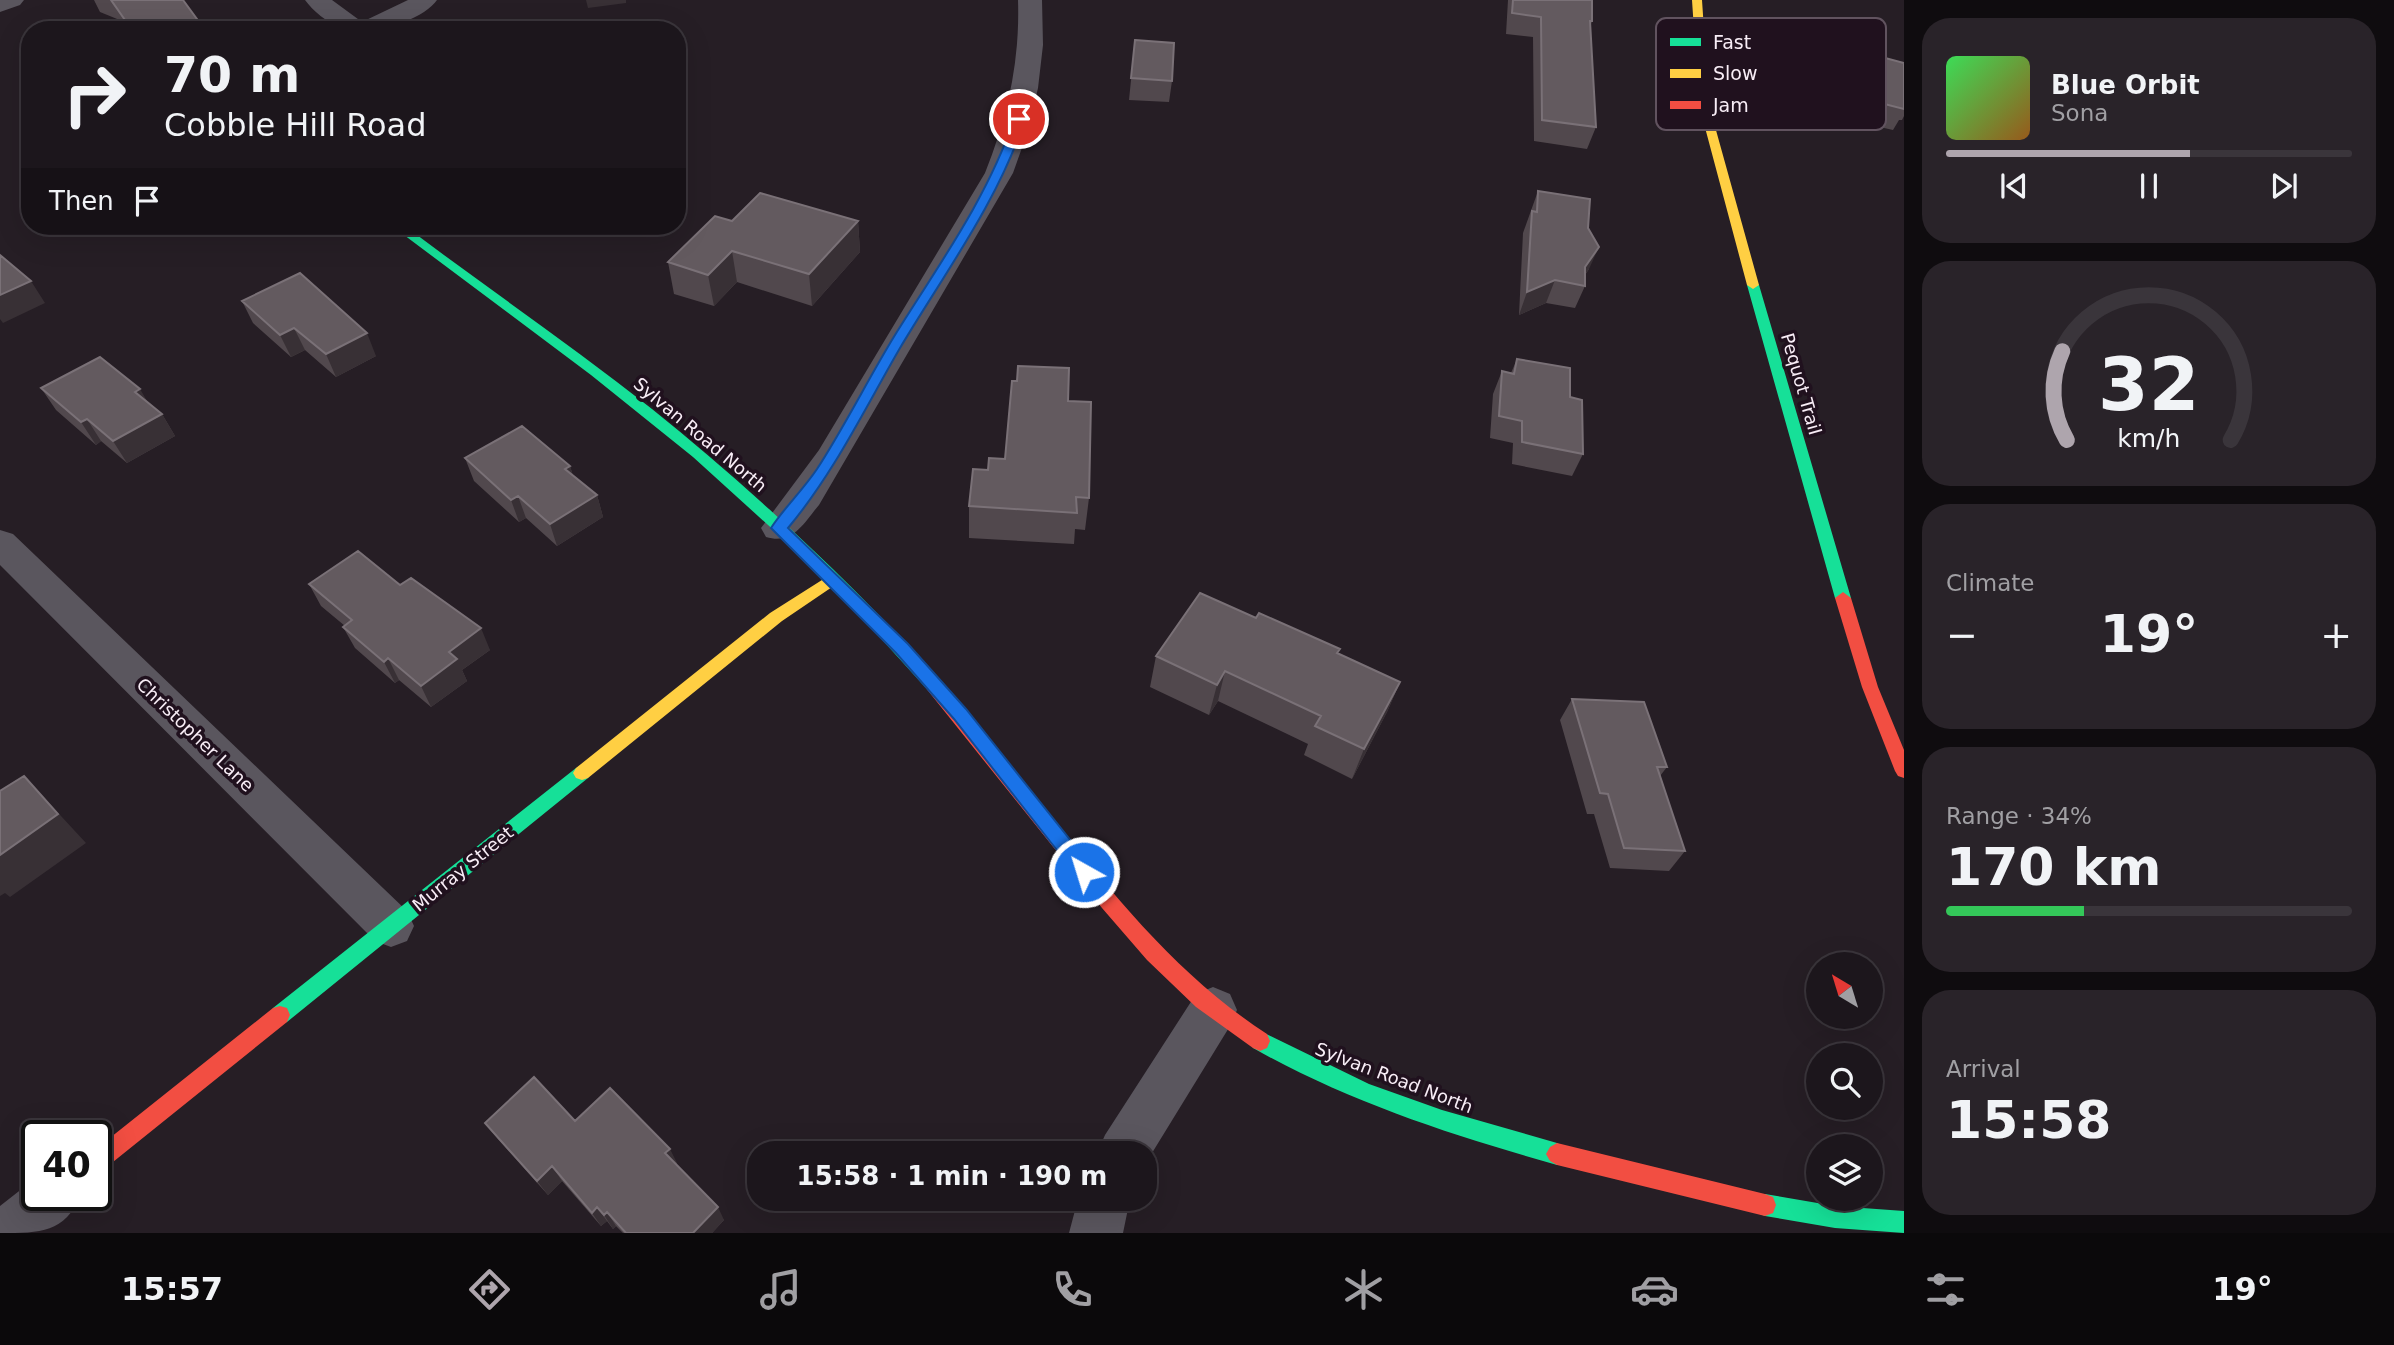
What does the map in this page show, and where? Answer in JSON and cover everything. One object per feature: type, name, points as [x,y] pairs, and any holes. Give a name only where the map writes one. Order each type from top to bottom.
[{"type":"street","points":[[0,5],[12,0]]},
{"type":"street","points":[[317,0],[345,21]]},
{"type":"street","points":[[386,21],[425,0]]},
{"type":"street","points":[[779,528],[806,496],[831,458],[999,173],[1011,145],[1025,97],[1032,34],[1030,0]]},
{"type":"street","name":"Pequot Trail","points":[[1697,0],[1698,18]]},
{"type":"street","name":"Pequot Trail","points":[[1710,130],[1857,648],[1904,771]]},
{"type":"street","name":"Sylvan Road North","points":[[410,235],[616,388],[685,445],[833,579],[902,648],[960,714],[1127,926],[1162,964],[1213,1010],[1266,1045],[1350,1086],[1477,1130],[1586,1162],[1738,1200],[1820,1213],[1904,1222]]},
{"type":"street","name":"Christopher Lane","points":[[0,543],[391,926]]},
{"type":"street","name":"Murray Street","points":[[112,1150],[776,617],[833,579]]},
{"type":"street","points":[[1131,1141],[1213,1010]]},
{"type":"street","points":[[9,1233],[36,1211]]},
{"type":"street","points":[[1096,1233],[1101,1211]]},
{"type":"building","points":[[111,0],[183,0],[198,21],[126,21]]},
{"type":"building","points":[[1513,0],[1592,0],[1590,21],[1596,127],[1542,120],[1541,17],[1512,13]]},
{"type":"building","points":[[1135,40],[1174,43],[1172,81],[1131,78]]},
{"type":"building","points":[[1886,58],[1904,63],[1904,109],[1886,104]]},
{"type":"building","points":[[1538,191],[1590,199],[1588,228],[1599,247],[1585,267],[1585,286],[1555,280],[1527,292],[1532,211],[1537,212]]},
{"type":"building","points":[[760,193],[858,221],[809,274],[732,251],[708,275],[668,262],[715,216],[732,221]]},
{"type":"building","points":[[0,255],[31,281],[0,295]]},
{"type":"building","points":[[300,273],[367,333],[326,354],[294,328],[280,335],[242,301]]},
{"type":"building","points":[[100,357],[140,389],[135,392],[162,414],[113,441],[87,419],[81,422],[41,388]]},
{"type":"building","points":[[1517,359],[1570,368],[1570,397],[1582,400],[1583,454],[1522,442],[1522,421],[1499,416],[1502,371],[1514,374]]},
{"type":"building","points":[[1018,366],[1069,368],[1068,401],[1091,402],[1089,498],[1076,497],[1077,513],[969,506],[973,469],[988,470],[989,458],[1005,459],[1012,381],[1017,381]]},
{"type":"building","points":[[522,426],[570,466],[565,469],[597,495],[550,524],[518,496],[511,500],[465,458]]},
{"type":"building","points":[[358,551],[400,585],[411,578],[481,628],[449,652],[457,659],[421,686],[388,658],[384,662],[343,627],[352,620],[309,584]]},
{"type":"building","points":[[1200,593],[1256,618],[1259,613],[1340,649],[1337,653],[1400,682],[1364,749],[1315,726],[1321,716],[1225,671],[1217,685],[1156,656]]},
{"type":"building","points":[[1572,699],[1644,702],[1667,767],[1657,767],[1685,851],[1624,848],[1608,794],[1600,793]]},
{"type":"building","points":[[24,776],[58,814],[0,855],[0,791]]},
{"type":"building","points":[[534,1077],[575,1121],[610,1088],[670,1149],[665,1153],[718,1207],[693,1233],[626,1233],[607,1212],[604,1215],[597,1207],[592,1213],[552,1166],[537,1181],[485,1123]]},
{"type":"traffic: fast","points":[[410,235],[596,372],[698,454],[843,586],[931,682]]},
{"type":"traffic: fast","points":[[1753,285],[1843,598]]},
{"type":"traffic: fast","points":[[280,1015],[582,773]]},
{"type":"traffic: fast","points":[[1260,1041],[1330,1078],[1367,1093],[1442,1120],[1557,1154]]},
{"type":"traffic: fast","points":[[1765,1205],[1835,1217],[1904,1222]]},
{"type":"traffic: slow","points":[[1697,0],[1698,18]]},
{"type":"traffic: slow","points":[[1711,130],[1753,285]]},
{"type":"traffic: slow","points":[[582,773],[776,617],[833,579]]},
{"type":"traffic: jam","points":[[1843,598],[1870,687],[1904,771]]},
{"type":"traffic: jam","points":[[931,682],[1130,928],[1203,1000],[1260,1041]]},
{"type":"traffic: jam","points":[[112,1150],[280,1015]]},
{"type":"traffic: jam","points":[[1557,1154],[1765,1205]]},
{"type":"route","points":[[1019,119],[1011,145],[988,193],[893,349],[831,458],[806,496],[779,528],[902,648],[960,714],[1084,872]]}]
